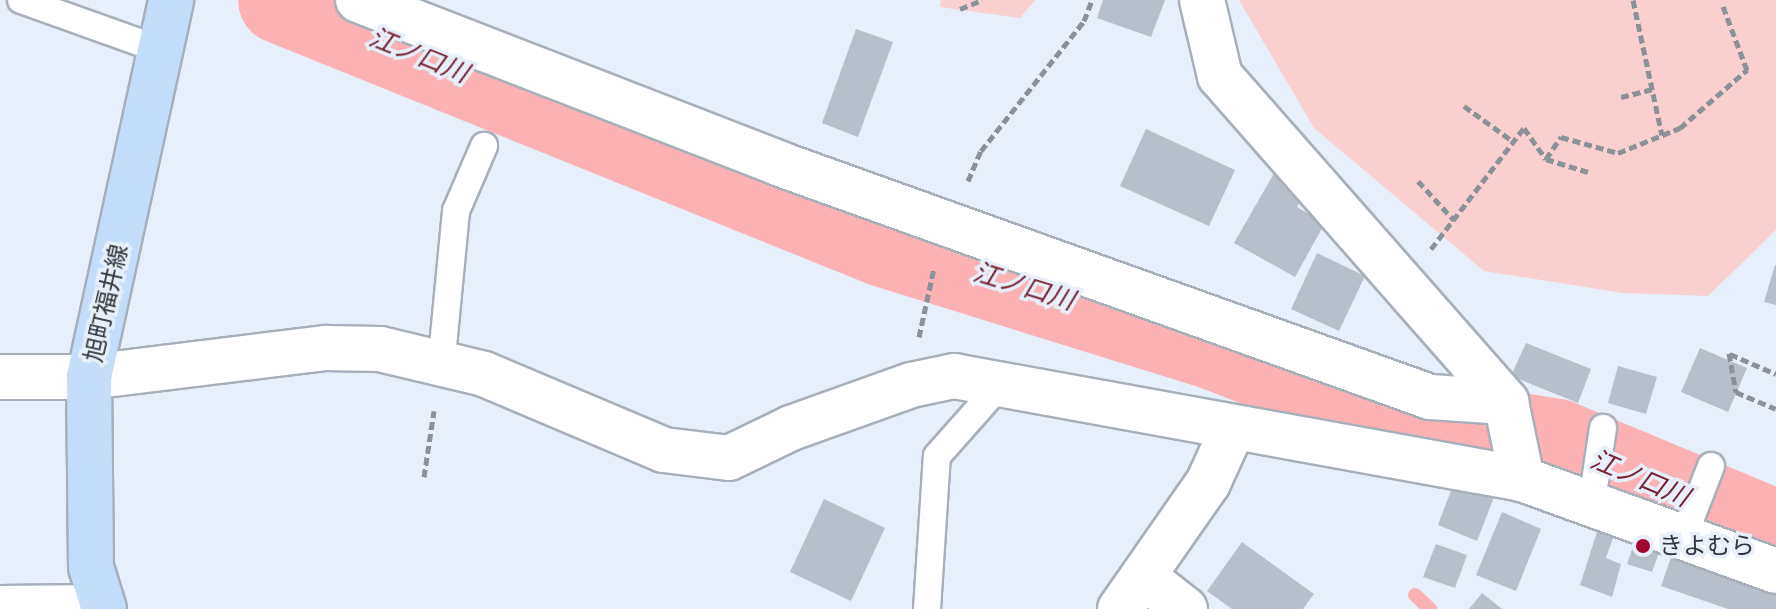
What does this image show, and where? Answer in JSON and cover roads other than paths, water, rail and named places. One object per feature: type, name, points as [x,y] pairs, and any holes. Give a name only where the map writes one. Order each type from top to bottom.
[{"type":"street","name":"旭町福井線","points":[[103,608],[91,567],[89,377],[171,0]]},
{"type":"street","points":[[358,0],[780,164],[1430,397],[1508,406]]},
{"type":"street","points":[[1202,0],[1220,76],[1508,406],[1521,469]]},
{"type":"street","points":[[0,377],[89,377],[326,348],[380,349],[441,367],[484,374],[664,450],[729,458],[791,428],[911,385],[954,376],[1232,430],[1521,469],[1592,501],[1776,571]]},
{"type":"street","points":[[1185,609],[1132,593],[1208,483],[1232,430]]},
{"type":"street","points":[[0,608],[103,608]]},
{"type":"lane","points":[[21,0],[161,50]]},
{"type":"lane","points":[[441,367],[456,211],[484,146]]},
{"type":"lane","points":[[927,609],[937,456],[1001,384]]},
{"type":"lane","points":[[1592,501],[1603,428]]},
{"type":"lane","points":[[1684,536],[1711,466]]},
{"type":"waterway","name":"江ノ口川","points":[[282,0],[884,243],[1217,347],[1400,418],[1557,443],[1776,534]]},
{"type":"waterway","points":[[1420,420],[1421,437]]},
{"type":"waterway","points":[[1415,595],[1430,609]]},
{"type":"place","name":"きよむら","points":[[1643,546]]}]
